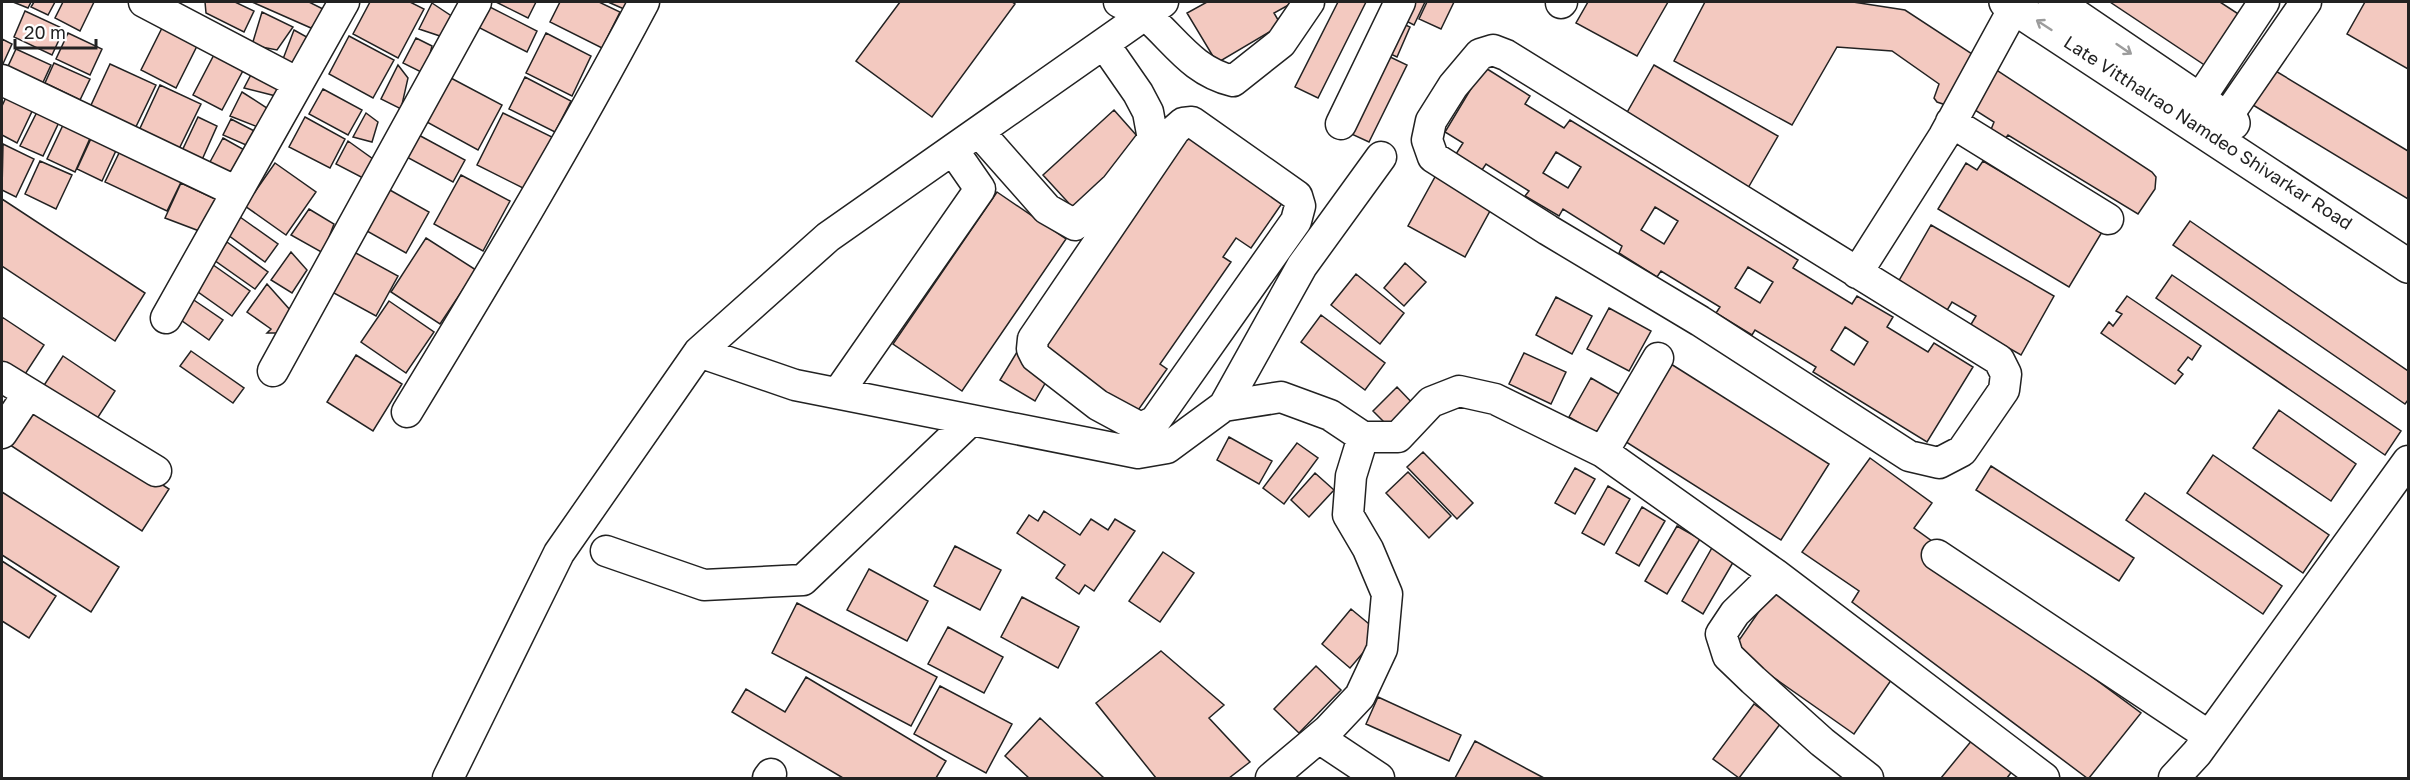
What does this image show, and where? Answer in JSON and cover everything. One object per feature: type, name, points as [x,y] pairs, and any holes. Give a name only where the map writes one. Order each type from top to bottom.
[{"type":"main road","name":"Late Vitthalrao Namdeo Shivarkar Road","points":[[2058,2],[2409,242]]},
{"type":"main road","name":"Late Vitthalrao Namdeo Shivarkar Road","points":[[2010,4],[2409,266]]},
{"type":"street","points":[[144,2],[298,83]]},
{"type":"street","points":[[273,371],[476,2]]},
{"type":"street","points":[[407,412],[582,118],[644,2]]},
{"type":"street","points":[[1119,2],[1155,8],[1186,57],[1216,77],[1233,81],[1281,43],[1309,2]]},
{"type":"street","points":[[1341,124],[1400,2]]},
{"type":"street","points":[[2199,100],[2264,2]]},
{"type":"street","points":[[2226,118],[2306,2]]},
{"type":"street","points":[[166,318],[298,83],[336,4]]},
{"type":"street","points":[[1857,273],[1951,122],[2010,4]]},
{"type":"street","points":[[448,778],[559,553],[699,352],[828,237],[1155,8]]},
{"type":"street","points":[[979,132],[1047,209],[1075,225],[1116,187],[1153,139],[1148,112],[1138,93],[1104,44]]},
{"type":"street","points":[[1493,50],[1516,61],[1857,273],[1999,360],[2006,374],[2004,390],[1962,451],[1939,463],[1909,456],[1700,321],[1548,230],[1433,157],[1427,140],[1431,121],[1453,86],[1480,54],[1493,50]]},
{"type":"street","points":[[2,80],[237,192]]},
{"type":"street","points":[[1138,453],[1155,421],[1296,220],[1300,206],[1297,196],[1192,122],[1183,123],[1175,130],[1033,339],[1032,350],[1036,357],[1098,405],[1137,426],[1145,426],[1155,421]]},
{"type":"street","points":[[1951,122],[2108,219]]},
{"type":"street","points":[[838,393],[980,189],[953,150]]},
{"type":"street","points":[[699,352],[795,385],[1138,453],[1167,448],[1224,406],[1302,266],[1381,157]]},
{"type":"street","points":[[1603,452],[1658,358]]},
{"type":"street","points":[[2,377],[156,471]]},
{"type":"street","points":[[1224,406],[1281,397],[1330,415],[1363,437],[1398,437],[1431,402],[1459,391],[1495,399],[1603,452],[1775,574],[2044,778]]},
{"type":"street","points":[[2,434],[28,394]]},
{"type":"street","points":[[606,551],[704,585],[803,580],[971,420]]},
{"type":"street","points":[[1271,778],[1319,738],[1360,696],[1382,649],[1387,594],[1368,549],[1348,515],[1351,476],[1363,437]]},
{"type":"street","points":[[2174,778],[2209,736],[2409,461]]},
{"type":"street","points":[[1937,555],[2209,736]]},
{"type":"street","points":[[1775,574],[1735,613],[1721,634],[1728,656],[1822,742],[1868,778]]},
{"type":"street","points":[[1319,738],[1379,778]]},
{"type":"building","points":[[13,2],[31,2],[28,8]]},
{"type":"building","points":[[34,2],[55,2],[48,15],[31,7]]},
{"type":"building","points":[[63,2],[94,2],[80,31],[55,18]]},
{"type":"building","points":[[205,2],[235,2],[254,11],[244,32],[206,13]]},
{"type":"building","points":[[252,2],[309,2],[327,11],[311,28]]},
{"type":"building","points":[[370,2],[410,2],[424,9],[398,58],[353,34]]},
{"type":"building","points":[[496,2],[536,2],[528,18]]},
{"type":"building","points":[[560,2],[599,2],[620,12],[602,48],[550,22]]},
{"type":"building","points":[[608,2],[628,2],[624,9]]},
{"type":"building","points":[[900,2],[1012,2],[1015,4],[932,117],[856,61]]},
{"type":"building","points":[[1207,2],[1294,2],[1274,13],[1281,25],[1217,63],[1187,13]]},
{"type":"building","points":[[1338,2],[1366,2],[1318,98],[1295,87]]},
{"type":"building","points":[[1403,2],[1425,2],[1414,25],[1396,16]]},
{"type":"building","points":[[1427,2],[1454,2],[1441,29],[1419,19]]},
{"type":"building","points":[[1588,2],[1668,2],[1637,56],[1576,23]]},
{"type":"building","points":[[1705,2],[1853,2],[1905,10],[2152,172],[2156,177],[2155,189],[2138,214],[2008,135],[2005,139],[1990,132],[1994,122],[1953,96],[1946,105],[1937,102],[1934,98],[1939,84],[1892,51],[1837,47],[1792,125],[1674,61]]},
{"type":"building","points":[[2110,2],[2220,2],[2243,17],[2209,68]]},
{"type":"building","points":[[2365,2],[2408,2],[2408,69],[2347,34]]},
{"type":"building","points":[[432,3],[453,17],[440,36],[419,29]]},
{"type":"building","points":[[482,3],[537,31],[527,52],[472,24]]},
{"type":"building","points":[[25,11],[64,29],[52,55],[14,37]]},
{"type":"building","points":[[262,12],[293,27],[277,50],[252,45]]},
{"type":"building","points":[[1395,20],[1410,27],[1397,57],[1382,50]]},
{"type":"building","points":[[163,26],[198,44],[176,88],[141,70]]},
{"type":"building","points":[[294,30],[314,41],[300,67],[283,59]]},
{"type":"building","points":[[68,33],[102,49],[90,75],[56,59]]},
{"type":"building","points":[[546,33],[591,56],[572,96],[526,73]]},
{"type":"building","points":[[349,36],[394,60],[373,98],[329,74]]},
{"type":"building","points":[[416,38],[432,46],[425,74],[403,63]]},
{"type":"building","points":[[2,39],[12,44],[2,66]]},
{"type":"building","points":[[16,49],[51,65],[39,91],[4,75]]},
{"type":"building","points":[[217,49],[246,65],[222,110],[193,95]]},
{"type":"building","points":[[1386,55],[1407,65],[1369,142],[1347,132]]},
{"type":"building","points":[[54,63],[90,79],[80,100],[45,83]]},
{"type":"building","points":[[110,64],[156,85],[131,137],[86,116]]},
{"type":"building","points":[[398,65],[408,78],[401,109],[381,99]]},
{"type":"building","points":[[1654,65],[1778,136],[1748,188],[1625,116]]},
{"type":"building","points":[[255,67],[281,83],[276,96],[244,88]]},
{"type":"building","points":[[1484,67],[1530,96],[1525,104],[1564,128],[1570,120],[1798,260],[1793,268],[1852,304],[1857,296],[1893,317],[1887,327],[1928,352],[1934,343],[1973,367],[1927,442],[1813,372],[1816,367],[1755,330],[1752,335],[1716,313],[1720,307],[1661,271],[1657,277],[1619,253],[1622,246],[1563,209],[1559,216],[1525,196],[1529,191],[1486,164],[1482,170],[1456,154],[1463,143],[1445,132]],"holes":[[[1556,152],[1581,167],[1568,188],[1543,173]],[[1655,207],[1678,221],[1664,244],[1641,230]],[[1748,267],[1773,282],[1760,303],[1735,288]],[[1845,327],[1868,342],[1854,365],[1831,350]]]},
{"type":"building","points":[[2269,67],[2408,151],[2408,199],[2248,102]]},
{"type":"building","points":[[449,77],[502,105],[478,150],[425,121]]},
{"type":"building","points":[[525,77],[571,101],[555,132],[509,109]]},
{"type":"building","points":[[160,85],[201,104],[176,155],[136,137]]},
{"type":"building","points":[[323,89],[362,110],[348,135],[309,114]]},
{"type":"building","points":[[242,92],[267,108],[263,129],[230,116]]},
{"type":"building","points":[[8,93],[35,105],[17,143],[2,135],[2,106]]},
{"type":"building","points":[[39,108],[61,118],[43,156],[20,146]]},
{"type":"building","points":[[1114,110],[1145,145],[1075,210],[1043,175]]},
{"type":"building","points":[[366,113],[378,122],[372,142],[353,137]]},
{"type":"building","points":[[503,113],[556,139],[529,191],[477,165]]},
{"type":"building","points":[[198,117],[217,126],[201,162],[181,153]]},
{"type":"building","points":[[305,117],[345,139],[330,168],[289,147]]},
{"type":"building","points":[[231,119],[260,134],[253,148],[223,135]]},
{"type":"building","points":[[64,123],[91,136],[75,172],[47,159]]},
{"type":"building","points":[[94,132],[119,144],[102,181],[77,169]]},
{"type":"building","points":[[1189,132],[1285,199],[1251,248],[1236,238],[1223,257],[1231,262],[1160,364],[1167,369],[1134,416],[1039,350]]},
{"type":"building","points":[[415,133],[465,160],[453,182],[403,155]]},
{"type":"building","points":[[223,138],[248,152],[232,184],[204,173]]},
{"type":"building","points":[[348,141],[373,159],[363,178],[336,164]]},
{"type":"building","points":[[3,144],[34,159],[16,197],[2,190]]},
{"type":"building","points":[[121,149],[183,178],[167,211],[105,182]]},
{"type":"building","points":[[40,161],[72,175],[56,209],[25,194]]},
{"type":"building","points":[[1983,161],[2102,232],[2069,287],[1938,209],[1966,163],[1977,170]]},
{"type":"building","points":[[275,163],[316,192],[286,235],[245,206]]},
{"type":"building","points":[[1441,166],[1497,198],[1465,257],[1408,226]]},
{"type":"building","points":[[461,175],[510,201],[483,251],[434,224]]},
{"type":"building","points":[[181,183],[226,204],[202,232],[165,218]]},
{"type":"building","points":[[381,185],[429,212],[406,253],[358,226]]},
{"type":"building","points":[[997,192],[1066,239],[962,391],[893,344]]},
{"type":"building","points":[[2,199],[145,293],[115,341],[2,266]]},
{"type":"building","points":[[309,209],[334,224],[323,253],[291,235]]},
{"type":"building","points":[[240,217],[278,244],[265,262],[228,235]]},
{"type":"building","points":[[2190,221],[2408,371],[2408,400],[2405,404],[2173,245]]},
{"type":"building","points":[[1931,225],[2054,296],[2021,355],[1970,326],[1976,316],[1952,302],[1946,312],[1897,284]]},
{"type":"building","points":[[426,238],[476,270],[440,324],[391,292]]},
{"type":"building","points":[[227,242],[268,272],[255,289],[214,260]]},
{"type":"building","points":[[291,252],[307,270],[292,293],[271,280]]},
{"type":"building","points":[[354,252],[398,276],[376,316],[332,292]]},
{"type":"building","points":[[209,262],[250,291],[232,316],[191,287]]},
{"type":"building","points":[[1405,263],[1426,282],[1404,306],[1384,288]]},
{"type":"building","points":[[1356,274],[1404,313],[1380,344],[1331,305]]},
{"type":"building","points":[[2172,275],[2401,431],[2385,455],[2156,298]]},
{"type":"building","points":[[267,284],[291,311],[283,333],[267,333],[271,329],[247,312]]},
{"type":"building","points":[[185,294],[223,320],[209,340],[171,313]]},
{"type":"building","points":[[2127,296],[2201,346],[2192,360],[2188,357],[2178,370],[2183,374],[2175,384],[2101,333],[2109,322],[2113,326],[2122,314],[2116,311]]},
{"type":"building","points":[[1556,297],[1592,316],[1572,354],[1536,335]]},
{"type":"building","points":[[389,301],[434,332],[406,373],[361,342]]},
{"type":"building","points":[[1609,308],[1651,331],[1629,371],[1587,349]]},
{"type":"building","points":[[1321,315],[1385,363],[1365,390],[1301,342]]},
{"type":"building","points":[[2,317],[44,345],[18,385],[2,374]]},
{"type":"building","points":[[191,351],[244,388],[233,403],[180,366]]},
{"type":"building","points":[[1017,352],[1051,373],[1035,401],[1000,380]]},
{"type":"building","points":[[1524,353],[1566,372],[1551,404],[1509,384]]},
{"type":"building","points":[[356,355],[402,384],[373,431],[327,402]]},
{"type":"building","points":[[63,356],[115,391],[91,428],[39,393]]},
{"type":"building","points":[[1671,364],[1829,464],[1781,540],[1623,440]]},
{"type":"building","points":[[1591,378],[1624,397],[1602,436],[1569,417]]},
{"type":"building","points":[[1397,387],[1417,408],[1393,431],[1373,411]]},
{"type":"building","points":[[34,401],[169,489],[142,531],[7,443]]},
{"type":"building","points":[[2279,410],[2356,464],[2331,501],[2253,448]]},
{"type":"building","points":[[1229,437],[1272,461],[1259,484],[1217,460]]},
{"type":"building","points":[[1297,443],[1318,458],[1284,504],[1263,488]]},
{"type":"building","points":[[1423,452],[1473,503],[1457,519],[1407,467]]},
{"type":"building","points":[[2213,455],[2329,535],[2303,573],[2187,493]]},
{"type":"building","points":[[1870,458],[1932,503],[1914,528],[1936,544],[1928,556],[2141,713],[2089,778],[1852,602],[1859,591],[1802,552]]},
{"type":"building","points":[[1991,466],[2134,558],[2119,581],[1976,490]]},
{"type":"building","points":[[1575,468],[1595,479],[1575,514],[1555,503]]},
{"type":"building","points":[[1408,472],[1451,516],[1429,538],[1386,493]]},
{"type":"building","points":[[1315,473],[1334,490],[1309,517],[1291,500]]},
{"type":"building","points":[[1608,486],[1630,499],[1604,545],[1582,533]]},
{"type":"building","points":[[2,492],[119,567],[91,612],[2,555]]},
{"type":"building","points":[[2145,493],[2282,586],[2263,614],[2126,520]]},
{"type":"building","points":[[1642,507],[1665,521],[1639,566],[1616,553]]},
{"type":"building","points":[[1044,511],[1080,535],[1091,519],[1108,530],[1115,519],[1135,531],[1094,591],[1085,585],[1079,594],[1056,578],[1065,565],[1017,533],[1029,515],[1038,521]]},
{"type":"building","points":[[1677,526],[1700,539],[1667,594],[1645,581]]},
{"type":"building","points":[[955,546],[1001,570],[980,610],[934,586]]},
{"type":"building","points":[[1713,546],[1735,559],[1703,614],[1682,601]]},
{"type":"building","points":[[1163,552],[1194,573],[1160,622],[1129,601]]},
{"type":"building","points":[[2,561],[56,596],[29,638],[2,621]]},
{"type":"building","points":[[869,569],[928,601],[907,641],[847,610]]},
{"type":"building","points":[[1773,591],[1894,676],[1854,734],[1733,649]]},
{"type":"building","points":[[1022,597],[1079,627],[1058,668],[1001,637]]},
{"type":"building","points":[[797,603],[937,677],[911,726],[772,653]]},
{"type":"building","points":[[1351,609],[1380,633],[1350,668],[1322,644]]},
{"type":"building","points":[[948,627],[1003,657],[984,693],[928,664]]},
{"type":"building","points":[[1161,651],[1224,705],[1209,718],[1250,762],[1229,778],[1156,778],[1096,703]]},
{"type":"building","points":[[1316,666],[1341,690],[1299,733],[1274,709]]},
{"type":"building","points":[[806,677],[946,761],[936,778],[843,778],[732,712],[746,689],[785,712]]},
{"type":"building","points":[[940,686],[1012,724],[986,773],[914,734]]},
{"type":"building","points":[[1378,697],[1461,735],[1449,761],[1366,724]]},
{"type":"building","points":[[1754,704],[1781,723],[1739,778],[1713,759]]},
{"type":"building","points":[[1040,718],[1104,778],[1029,778],[1005,756]]},
{"type":"building","points":[[1977,734],[2016,766],[2007,778],[1941,778]]},
{"type":"building","points":[[1475,741],[1544,778],[1455,778]]}]
